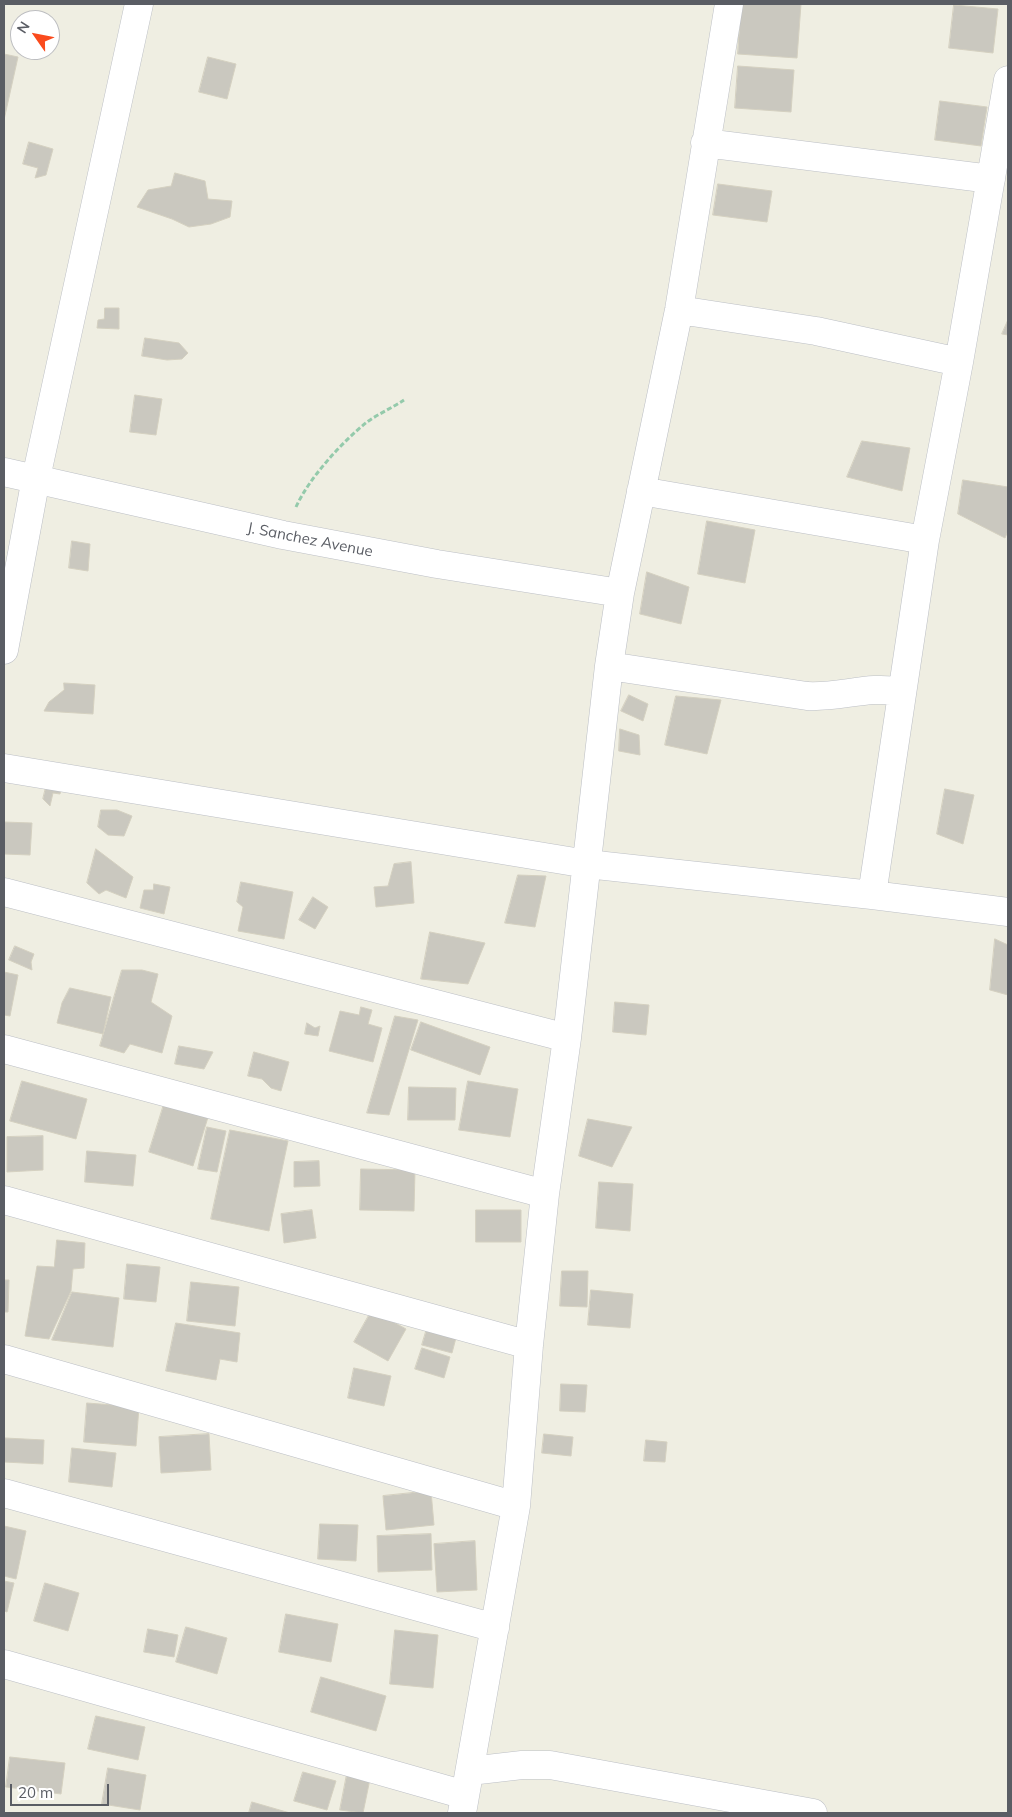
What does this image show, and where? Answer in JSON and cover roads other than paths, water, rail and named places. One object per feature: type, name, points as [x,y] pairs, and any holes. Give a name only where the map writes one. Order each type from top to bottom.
[{"type":"street","points":[[4,650],[36,478],[139,4]]},
{"type":"street","points":[[466,1793],[516,1506],[529,1345],[545,1194],[567,1038],[609,666],[620,593],[679,310],[729,4]]},
{"type":"street","points":[[872,895],[925,540],[959,362],[1008,80]]},
{"type":"street","points":[[705,143],[991,179]]},
{"type":"street","points":[[679,310],[816,331],[959,362]]},
{"type":"street","name":"J. Sanchez Avenue","points":[[4,472],[283,535],[437,564],[620,593]]},
{"type":"street","points":[[641,491],[925,540]]},
{"type":"street","points":[[609,666],[807,696],[822,697],[876,688],[902,692]]},
{"type":"street","points":[[4,768],[587,864],[1008,912]]},
{"type":"street","points":[[4,892],[567,1038]]},
{"type":"street","points":[[4,1049],[545,1194]]},
{"type":"street","points":[[4,1200],[529,1345]]},
{"type":"street","points":[[4,1360],[516,1506]]},
{"type":"street","points":[[4,1493],[496,1628]]},
{"type":"street","points":[[4,1664],[466,1793],[522,1765],[550,1766],[813,1813]]}]
